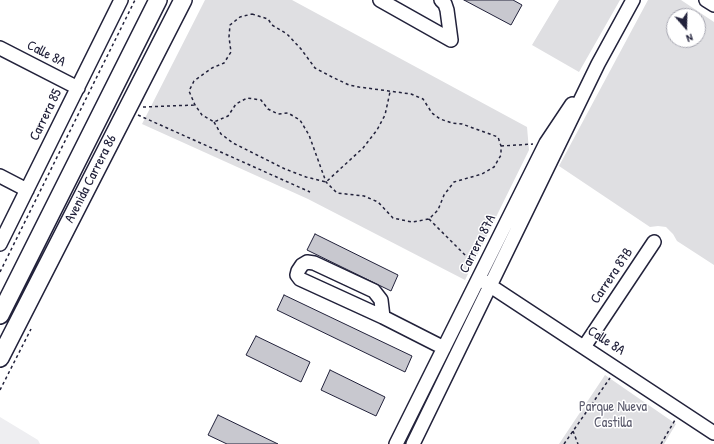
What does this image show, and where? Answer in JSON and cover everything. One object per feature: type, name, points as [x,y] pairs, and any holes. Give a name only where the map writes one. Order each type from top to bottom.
[{"type":"main road","name":"Avenida Carrera 86","points":[[0,315],[158,0]]},
{"type":"main road","name":"Avenida Carrera 86","points":[[0,358],[183,0]]},
{"type":"street","name":"Carrera 85","points":[[0,244],[121,0]]},
{"type":"street","points":[[385,1],[451,40],[447,10],[445,4],[441,0]]},
{"type":"street","name":"Carrera 87A","points":[[413,444],[598,64],[633,0]]},
{"type":"street","points":[[706,0],[714,5]]},
{"type":"street","name":"Calle 8A","points":[[0,48],[78,88]]},
{"type":"street","name":"Carrera 87A","points":[[396,444],[546,143],[598,64]]},
{"type":"street","points":[[0,176],[27,190]]},
{"type":"street","name":"Carrera 87B","points":[[584,346],[654,242]]},
{"type":"street","points":[[383,317],[381,300],[374,291],[314,263],[308,262],[302,265],[298,270],[297,275],[300,279],[383,317],[444,348]]},
{"type":"street","name":"Calle 8A","points":[[480,275],[491,285],[714,433]]},
{"type":"path","points":[[0,272],[136,0]]},
{"type":"path","points":[[252,14],[268,18],[272,25],[287,34],[301,49],[315,68],[349,85],[411,94],[423,99],[432,112],[440,119],[452,123],[462,124],[498,137],[501,146],[501,155],[494,167],[482,174],[454,182],[444,195],[438,210],[429,219],[412,222],[393,218],[378,202],[364,196],[338,192],[326,182],[306,177],[285,169],[233,143],[221,134],[214,122],[202,115],[195,104],[189,91],[194,81],[212,68],[224,63],[231,52],[229,37],[230,25],[240,17],[252,14]]},
{"type":"path","points":[[326,182],[363,148],[377,130],[385,115],[390,91]]},
{"type":"path","points":[[214,122],[228,116],[236,104],[247,98],[261,100],[268,109],[278,114],[288,113],[300,120],[309,135],[326,182]]},
{"type":"path","points":[[143,107],[195,104]]},
{"type":"path","points":[[138,116],[310,192]]},
{"type":"path","points":[[501,146],[546,143]]},
{"type":"path","points":[[429,219],[480,275]]},
{"type":"path","points":[[564,444],[617,368]]},
{"type":"path","points":[[661,444],[680,410]]},
{"type":"path","points":[[573,431],[578,444]]},
{"type":"shaded area","points":[[0,417],[38,440],[40,444],[0,444]]},
{"type":"green space","points":[[205,0],[292,0],[527,127],[529,150],[465,280],[308,199],[142,124]]},
{"type":"green space","points":[[559,0],[620,0],[579,72],[532,45]]},
{"type":"green space","points":[[648,0],[681,0],[693,8],[666,8],[666,48],[706,48],[706,17],[714,22],[714,265],[677,241],[666,227],[650,227],[559,166]]},
{"type":"green space","name":"Parque Nueva Castilla","points":[[605,375],[676,424],[664,444],[559,444]]},
{"type":"building","points":[[464,0],[513,0],[522,5],[511,25]]},
{"type":"building","points":[[315,234],[398,275],[391,291],[307,250]]},
{"type":"building","points":[[284,295],[412,356],[405,372],[277,310]]},
{"type":"building","points":[[256,336],[310,362],[301,382],[246,355]]},
{"type":"building","points":[[330,370],[385,397],[376,416],[321,390]]},
{"type":"building","points":[[218,415],[278,444],[227,444],[208,435]]}]
